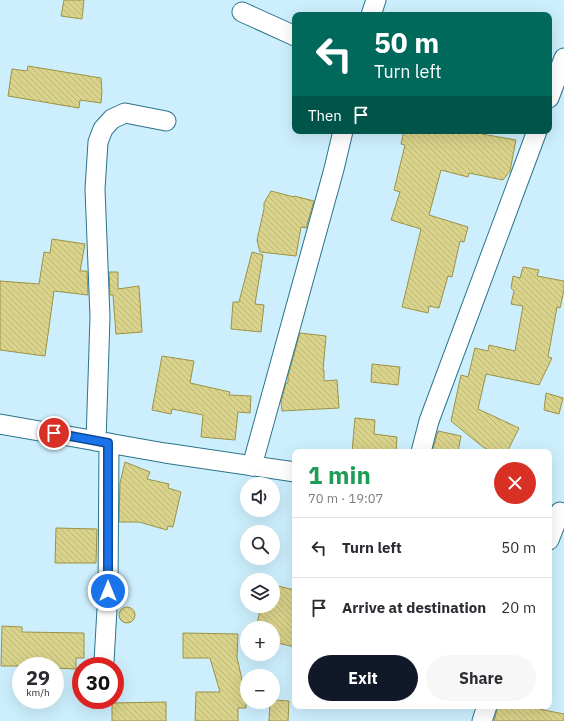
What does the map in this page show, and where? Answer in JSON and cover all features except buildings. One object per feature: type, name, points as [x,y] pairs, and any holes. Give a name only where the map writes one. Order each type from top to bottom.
[{"type":"street","points":[[372,12],[376,0]]},
{"type":"street","points":[[242,12],[292,35]]},
{"type":"street","points":[[552,90],[564,58]]},
{"type":"street","points":[[104,657],[108,591],[95,189],[98,142],[103,129],[112,119],[125,113],[166,121]]},
{"type":"street","points":[[252,466],[326,199],[342,134]]},
{"type":"street","points":[[422,449],[429,421],[536,134]]},
{"type":"street","points":[[0,424],[165,453],[292,472]]},
{"type":"street","points":[[552,531],[558,512]]},
{"type":"street","points":[[482,721],[486,709]]},
{"type":"route","points":[[54,433],[108,443],[108,591]]}]
